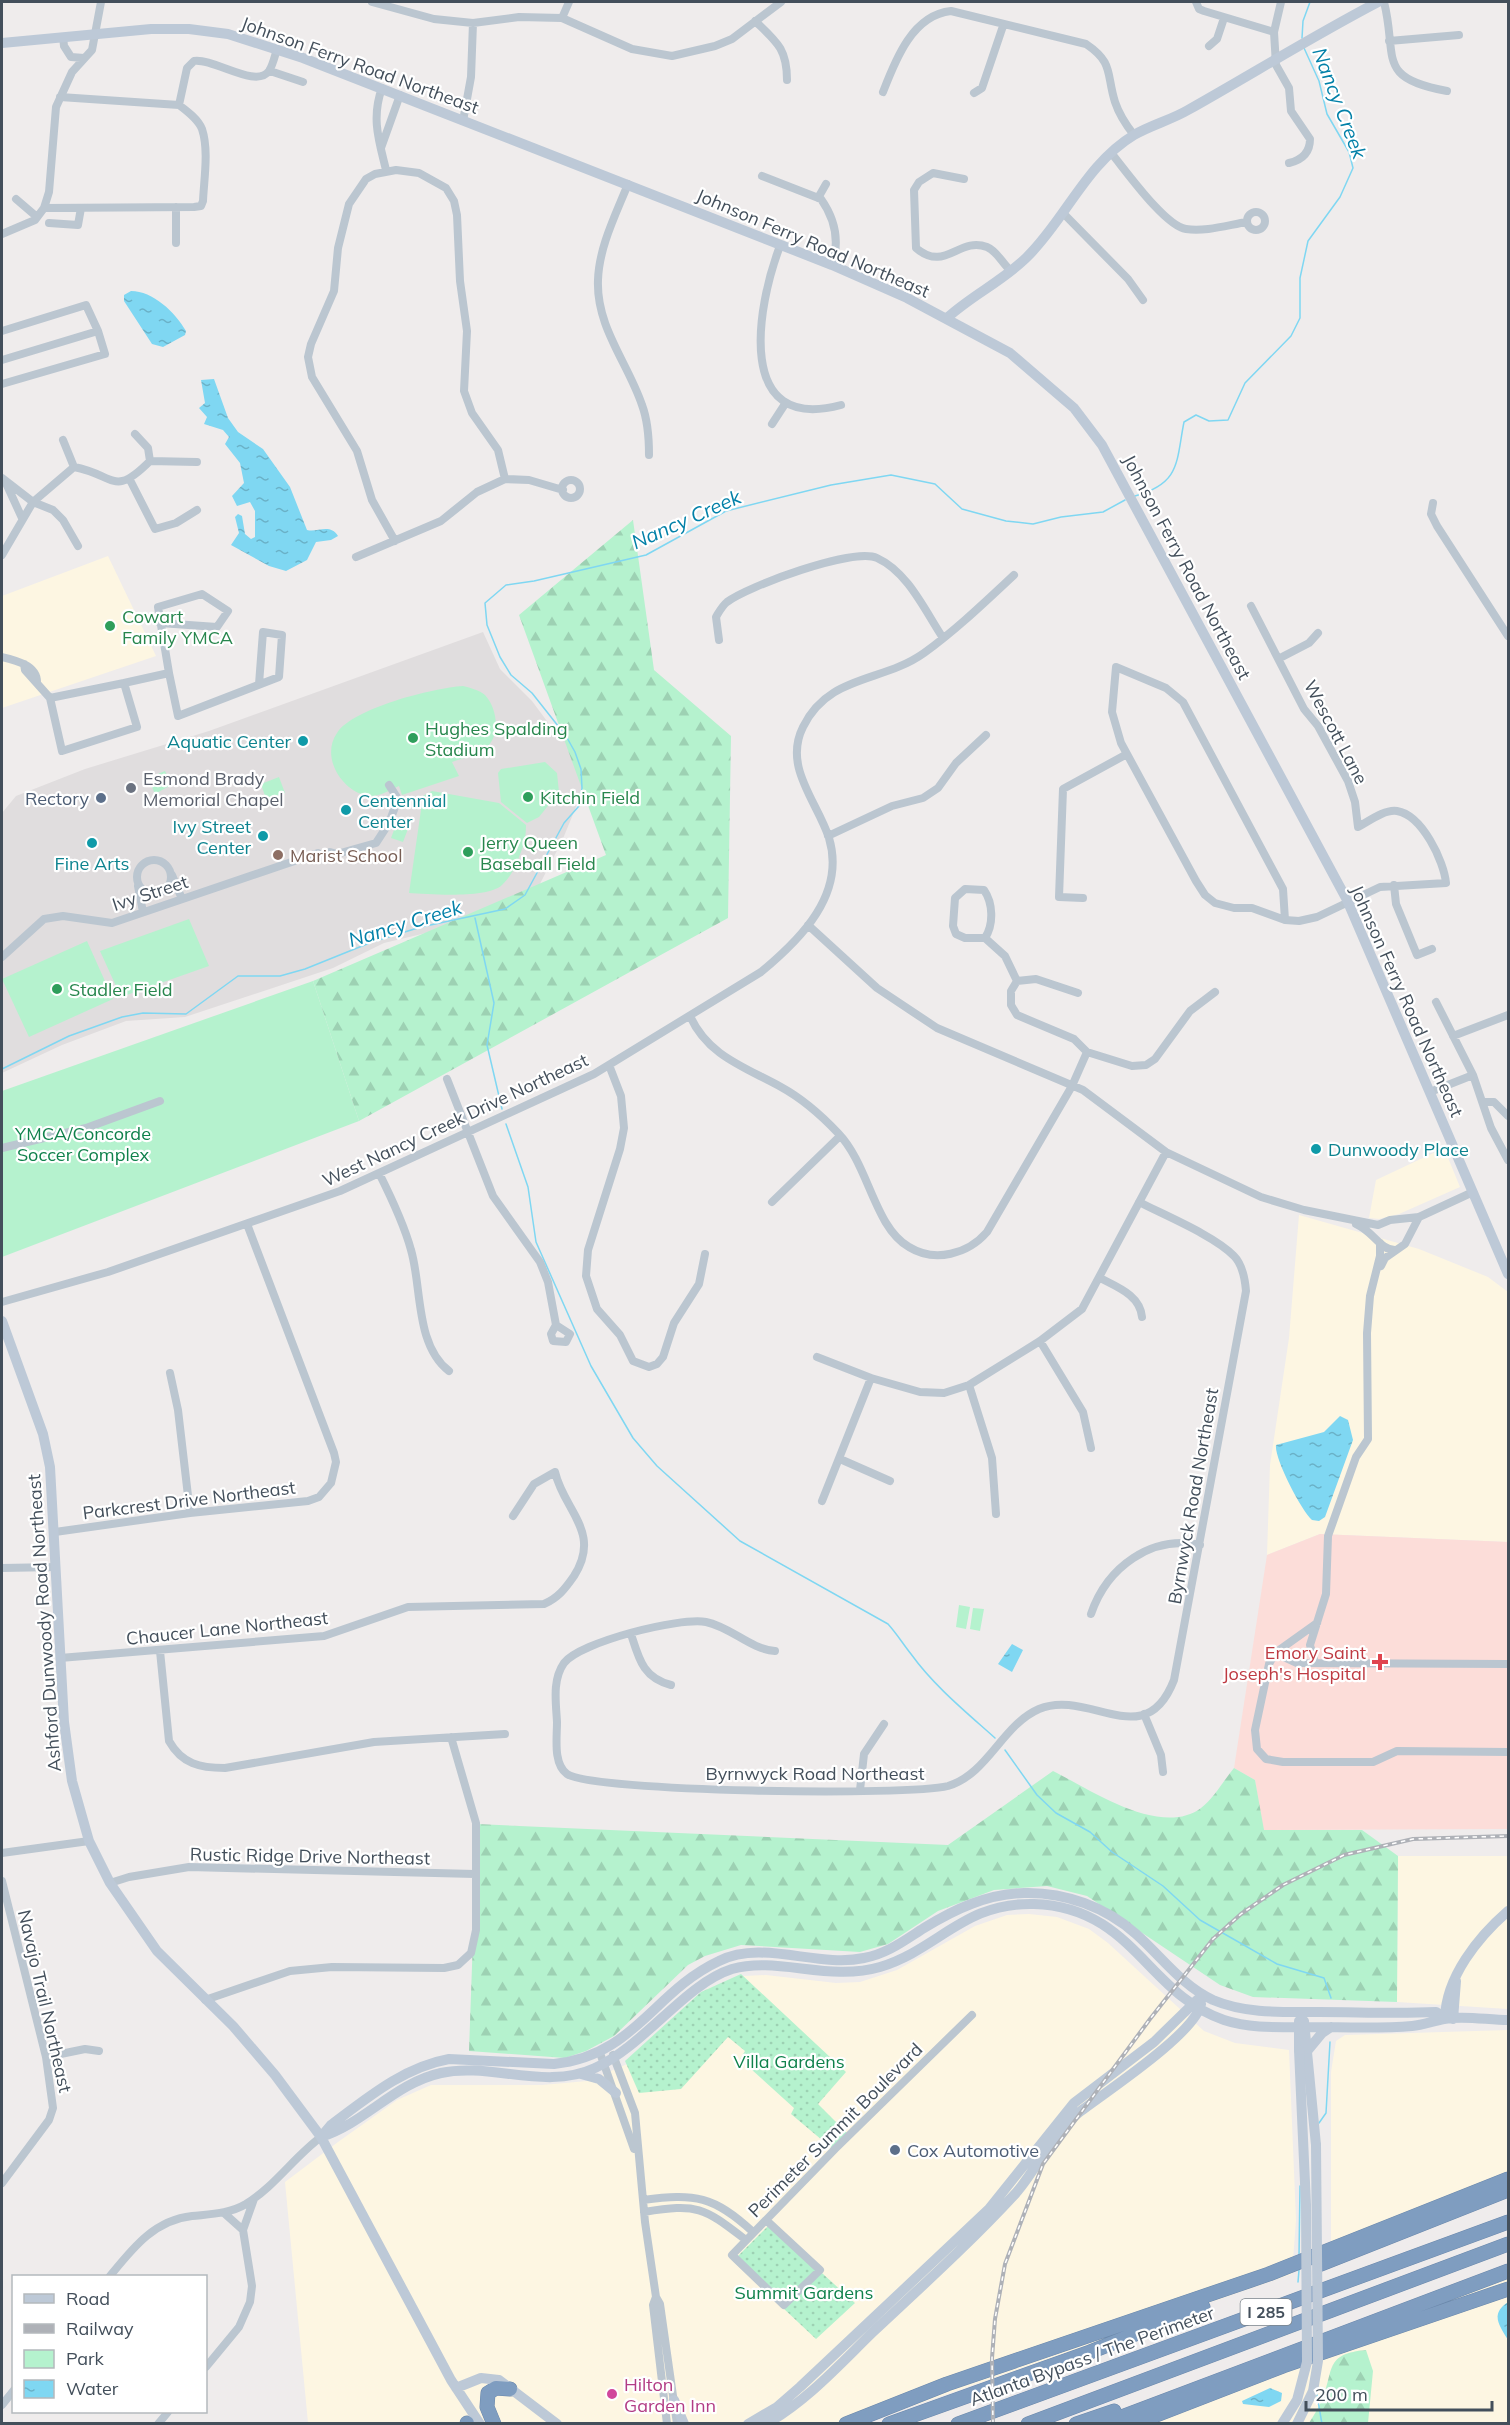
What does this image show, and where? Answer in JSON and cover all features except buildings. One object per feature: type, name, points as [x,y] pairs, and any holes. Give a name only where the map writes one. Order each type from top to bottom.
[{"type":"highway","points":[[846,2424],[947,2384],[1207,2297],[1362,2239],[1509,2179]]},
{"type":"highway","points":[[889,2424],[1090,2352],[1203,2307],[1347,2255],[1509,2189]]},
{"type":"highway","points":[[1451,2243],[1470,2230],[1509,2213]]},
{"type":"highway","name":"Atlanta Bypass / The Perimeter","points":[[958,2424],[1509,2222]]},
{"type":"highway","name":"I 285","points":[[1028,2424],[1509,2244]]},
{"type":"highway","points":[[1103,2424],[1509,2271]]},
{"type":"highway","points":[[1133,2424],[1283,2366],[1509,2289]]},
{"type":"highway","points":[[868,2414],[1203,2307]]},
{"type":"highway","points":[[1076,2424],[1180,2389],[1205,2384]]},
{"type":"highway","points":[[494,2424],[487,2407],[488,2393],[496,2388],[510,2389]]},
{"type":"highway","points":[[1042,2424],[1055,2414]]},
{"type":"main road","points":[[947,318],[965,302],[1025,259],[1047,236],[1076,193],[1112,154],[1134,135],[1184,112],[1290,49],[1378,2]]},
{"type":"main road","name":"Johnson Ferry Road Northeast","points":[[2,44],[151,29],[189,29],[228,34],[277,49],[832,265],[947,318],[1010,353],[1074,408],[1102,445],[1127,488],[1347,900],[1509,1274]]},
{"type":"main road","name":"Ashford Dunwoody Road Northeast","points":[[2,1321],[43,1434],[50,1467],[64,1722],[72,1781],[89,1841],[110,1883],[157,1951],[233,2026],[275,2074],[321,2137],[456,2388],[471,2423]]},
{"type":"main road","points":[[321,2137],[331,2125],[409,2071],[434,2062],[449,2059],[554,2064],[607,2056],[696,1972],[722,1959],[747,1954],[814,1960],[850,1961],[867,1958],[885,1952],[971,1903],[1014,1893],[1041,1893],[1067,1897],[1106,1913],[1137,1934],[1178,1976],[1203,1995],[1247,2010],[1436,2013],[1449,2019]]},
{"type":"main road","points":[[578,2074],[607,2056],[698,1988],[730,1970],[755,1966],[808,1971],[864,1971],[900,1958],[974,1915],[1010,1905],[1058,1907],[1097,1921],[1131,1945],[1168,1984],[1196,2007],[1243,2025],[1411,2026],[1449,2019],[1509,2020]]},
{"type":"main road","points":[[1449,2019],[1456,1979],[1480,1939],[1509,1911]]},
{"type":"main road","points":[[748,2424],[783,2414],[826,2377],[994,2217],[1072,2119],[1147,2062],[1179,2034],[1203,1995]]},
{"type":"main road","points":[[1297,2424],[1313,2391],[1318,2361],[1316,2145],[1304,2050],[1302,2012]]},
{"type":"main road","points":[[1282,2424],[1300,2391],[1306,2362],[1304,2050],[1332,2027]]},
{"type":"main road","points":[[321,2137],[336,2132],[408,2084],[445,2072],[551,2077],[578,2074],[599,2079],[616,2093]]},
{"type":"main road","points":[[456,2388],[487,2378],[499,2380],[556,2424]]},
{"type":"main road","points":[[674,2400],[684,2424]]},
{"type":"street","points":[[2,234],[37,217],[44,208],[49,192],[56,107],[72,72],[92,50],[93,34],[101,2]]},
{"type":"street","points":[[372,2],[387,4],[434,19],[473,23],[519,17],[562,18],[632,49],[672,56],[724,43],[746,31],[755,21],[781,2]]},
{"type":"street","points":[[562,18],[569,2]]},
{"type":"street","points":[[1196,2],[1199,9],[1274,32]]},
{"type":"street","points":[[1281,2],[1274,32],[1275,65],[1289,88],[1291,111],[1310,139],[1307,153],[1289,164]]},
{"type":"street","points":[[1384,2],[1393,65],[1408,81],[1447,91]]},
{"type":"street","points":[[883,92],[897,56],[929,17],[951,11],[981,17],[1003,26],[1086,44],[1099,53],[1109,69],[1119,112],[1134,135]]},
{"type":"street","points":[[1209,46],[1217,39],[1224,18]]},
{"type":"street","points":[[755,21],[776,41],[787,60],[787,80]]},
{"type":"street","points":[[463,121],[471,77],[473,23]]},
{"type":"street","points":[[974,93],[982,88],[1003,26]]},
{"type":"street","points":[[1389,41],[1459,35]]},
{"type":"street","points":[[63,37],[64,46],[71,57],[72,72]]},
{"type":"street","points":[[179,105],[187,68],[194,61],[215,63],[236,74],[252,77],[265,75],[270,71],[277,49]]},
{"type":"street","points":[[71,57],[84,58]]},
{"type":"street","points":[[270,71],[303,82]]},
{"type":"street","points":[[382,88],[375,116],[386,170]]},
{"type":"street","points":[[381,148],[400,96]]},
{"type":"street","points":[[44,208],[201,206],[205,164],[202,128],[193,116],[179,105],[60,97]]},
{"type":"street","points":[[1112,154],[1160,210],[1178,226],[1198,229],[1247,222]]},
{"type":"street","points":[[395,541],[372,500],[357,451],[312,377],[308,357],[310,344],[334,291],[338,248],[349,204],[366,179],[386,170],[409,170],[433,179],[446,188],[454,201],[460,281],[467,331],[464,391],[472,413],[498,450],[505,478]]},
{"type":"street","points":[[964,178],[933,173],[919,182],[914,190],[916,248],[929,257],[937,258],[971,246],[986,247],[993,251],[1010,270]]},
{"type":"street","points":[[762,176],[818,198],[826,206],[835,227],[836,247],[832,265]]},
{"type":"street","points":[[628,184],[600,262],[598,294],[608,333],[642,406],[647,426],[649,455]]},
{"type":"street","points":[[818,198],[826,184]]},
{"type":"street","points":[[16,199],[37,217]]},
{"type":"street","points":[[176,207],[176,243]]},
{"type":"street","points":[[49,223],[78,225],[81,208]]},
{"type":"street","points":[[1063,213],[1128,279],[1143,300]]},
{"type":"street","points":[[780,246],[765,291],[762,345],[770,386],[785,404],[811,411],[841,405]]},
{"type":"street","points":[[2,331],[86,305],[105,354],[2,384]]},
{"type":"street","points":[[2,360],[98,331]]},
{"type":"street","points":[[772,424],[785,404]]},
{"type":"street","points":[[135,434],[148,448],[150,461]]},
{"type":"street","points":[[63,440],[74,467],[119,482],[130,480],[150,461],[197,462]]},
{"type":"street","points":[[2,555],[33,501],[74,467]]},
{"type":"street","points":[[356,557],[441,521],[477,492],[505,478],[529,480],[563,490]]},
{"type":"street","points":[[3,479],[33,501],[52,510],[63,520],[78,546]]},
{"type":"street","points":[[3,479],[22,518]]},
{"type":"street","points":[[130,480],[155,529],[176,523],[197,510]]},
{"type":"street","points":[[1433,503],[1431,514],[1437,526],[1509,636]]},
{"type":"street","points":[[719,640],[716,617],[726,602],[761,586],[841,557],[868,555],[899,572],[943,639]]},
{"type":"street","name":"West Nancy Creek Drive Northeast","points":[[2,1302],[87,1279],[340,1191],[562,1091],[609,1065],[761,972],[778,958],[808,925],[820,910],[828,892],[832,855],[828,836],[803,783],[799,768],[797,749],[802,728],[828,695],[843,686],[910,662],[943,639],[1014,575]]},
{"type":"street","points":[[160,623],[217,627],[228,611],[202,594],[158,608],[160,623],[169,673],[178,716],[279,677],[282,636],[263,632],[259,684]]},
{"type":"street","name":"Wescott Lane","points":[[1251,606],[1305,709],[1318,726],[1348,781],[1355,802],[1358,827],[1386,813],[1398,811],[1412,819],[1437,851],[1445,872],[1446,883],[1380,887],[1347,900],[1317,917],[1299,921],[1285,920]]},
{"type":"street","points":[[1280,658],[1309,643],[1318,633]]},
{"type":"street","points":[[2,657],[24,664],[37,677],[37,682],[50,698],[62,751],[137,727],[124,683]]},
{"type":"street","points":[[1116,667],[1166,688],[1183,702],[1283,889],[1285,920],[1252,908],[1234,908],[1215,903],[1205,895],[1121,743],[1112,712],[1116,667]]},
{"type":"street","points":[[50,698],[169,673]]},
{"type":"street","points":[[828,836],[892,806],[923,798],[938,788],[956,763],[986,735]]},
{"type":"street","points":[[1083,898],[1059,897],[1063,789],[1127,754]]},
{"type":"street","points":[[330,852],[337,854],[376,843],[389,824],[398,799],[389,785]]},
{"type":"street","name":"Ivy Street","points":[[2,957],[44,919],[63,916],[82,921],[112,923],[318,853]]},
{"type":"street","points":[[143,912],[138,884],[139,868],[148,861],[164,863],[182,899]]},
{"type":"street","points":[[138,884],[151,894],[162,892],[170,883],[170,872]]},
{"type":"street","points":[[1394,885],[1396,904],[1417,955],[1432,949]]},
{"type":"street","points":[[985,938],[991,930],[990,899],[984,890],[965,889],[955,898],[953,926],[956,934],[985,938],[1005,956],[1017,981],[1011,998],[1017,1015],[1074,1038],[1087,1052],[1117,1063],[1132,1066],[1146,1065],[1163,1050],[1190,1011],[1215,992]]},
{"type":"street","points":[[808,925],[877,988],[937,1028],[1072,1086],[1102,1103],[1166,1152],[1261,1197],[1343,1218],[1380,1224],[1390,1220],[1419,1217],[1473,1192]]},
{"type":"street","points":[[1017,981],[1036,979],[1078,993]]},
{"type":"street","points":[[1436,1002],[1473,1075],[1491,1128],[1509,1160]]},
{"type":"street","points":[[690,1016],[698,1034],[711,1048],[803,1101],[840,1136],[862,1167],[876,1204],[890,1231],[899,1242],[912,1249],[951,1255],[977,1244],[987,1232],[1072,1086],[1087,1052]]},
{"type":"street","points":[[1453,1036],[1509,1016]]},
{"type":"street","points":[[609,1065],[621,1096],[624,1128],[620,1149],[588,1250],[585,1276],[597,1310],[620,1335],[633,1361],[649,1367],[657,1364],[663,1357],[674,1323],[699,1284],[705,1254]]},
{"type":"street","points":[[1430,1092],[1473,1075]]},
{"type":"street","points":[[447,1078],[494,1196],[540,1262],[548,1282],[556,1325]]},
{"type":"street","points":[[2,1148],[87,1128],[160,1101]]},
{"type":"street","points":[[1484,1102],[1494,1102],[1509,1116]]},
{"type":"street","points":[[772,1202],[840,1136]]},
{"type":"street","points":[[817,1357],[871,1378],[926,1393],[944,1393],[969,1385],[1040,1341],[1074,1316],[1100,1278],[1166,1152]]},
{"type":"street","points":[[379,1173],[411,1249],[432,1351],[449,1371]]},
{"type":"street","name":"Byrnwyck Road Northeast","points":[[775,1651],[763,1649],[728,1629],[705,1622],[675,1622],[578,1651],[562,1668],[556,1687],[557,1755],[564,1773],[580,1780],[642,1786],[758,1791],[927,1790],[962,1780],[1022,1720],[1037,1710],[1054,1704],[1085,1707],[1121,1717],[1144,1714],[1160,1705],[1168,1696],[1174,1680],[1200,1545],[1246,1291],[1245,1280],[1234,1256],[1220,1245],[1139,1202]]},
{"type":"street","points":[[1375,1278],[1385,1258],[1405,1244],[1419,1217]]},
{"type":"street","points":[[1343,1218],[1367,1229],[1386,1248],[1395,1250]]},
{"type":"street","name":"Parkcrest Drive Northeast","points":[[55,1532],[190,1513],[308,1501],[326,1491],[334,1473],[334,1453],[247,1224]]},
{"type":"street","points":[[1315,1663],[1310,1645],[1326,1594],[1328,1536],[1356,1457],[1368,1439],[1367,1333],[1370,1296],[1380,1256],[1380,1224]]},
{"type":"street","points":[[1100,1278],[1132,1297],[1139,1306],[1142,1317]]},
{"type":"street","points":[[1040,1341],[1083,1412],[1091,1448]]},
{"type":"street","points":[[170,1373],[178,1410],[190,1513]]},
{"type":"street","points":[[822,1501],[871,1378]]},
{"type":"street","points":[[969,1385],[992,1458],[996,1514]]},
{"type":"street","points":[[840,1459],[890,1481]]},
{"type":"street","name":"Chaucer Lane Northeast","points":[[60,1658],[324,1636],[408,1607],[544,1604],[554,1600],[566,1588],[581,1563],[584,1545],[580,1525],[555,1472],[534,1484],[513,1516]]},
{"type":"street","points":[[1091,1614],[1107,1583],[1121,1568],[1146,1549],[1176,1542],[1200,1545]]},
{"type":"street","points":[[2,1568],[56,1567]]},
{"type":"street","points":[[1317,1623],[1275,1653],[1269,1664],[1256,1730],[1257,1749],[1270,1761],[1373,1762],[1397,1751],[1509,1752]]},
{"type":"street","points":[[631,1634],[646,1672],[657,1680],[671,1685]]},
{"type":"street","points":[[160,1651],[169,1741],[176,1753],[202,1768],[225,1768],[374,1742],[505,1734]]},
{"type":"street","points":[[1275,1653],[1297,1663],[1509,1664]]},
{"type":"street","points":[[1144,1714],[1161,1755],[1163,1772]]},
{"type":"street","points":[[860,1790],[864,1754],[884,1724]]},
{"type":"street","points":[[205,2000],[290,1971],[332,1967],[444,1968],[458,1965],[467,1959],[474,1946],[476,1823],[451,1737]]},
{"type":"street","points":[[2,1853],[89,1841]]},
{"type":"street","name":"Rustic Ridge Drive Northeast","points":[[110,1883],[129,1877],[189,1867],[475,1874]]},
{"type":"street","name":"Navajo Trail Northeast","points":[[2,1881],[46,2057],[53,2108],[50,2120],[5,2172],[2,2183]]},
{"type":"street","name":"Perimeter Summit Boulevard","points":[[643,2200],[672,2196],[715,2203],[753,2232],[972,2015]]},
{"type":"street","points":[[46,2057],[85,2049],[99,2051]]},
{"type":"street","points":[[607,2056],[616,2093],[639,2164]]},
{"type":"street","points":[[607,2056],[635,2113],[644,2212],[656,2297],[660,2304],[676,2424]]},
{"type":"street","points":[[112,2275],[132,2249],[156,2228],[179,2218],[224,2213],[254,2199],[306,2148],[321,2137]]},
{"type":"street","points":[[207,2366],[239,2327],[250,2302],[252,2286],[243,2230],[254,2199]]},
{"type":"street","name":"Perimeter Summit Boulevard","points":[[644,2212],[675,2208],[708,2212],[746,2241]]},
{"type":"street","points":[[224,2213],[243,2230]]},
{"type":"street","points":[[753,2232],[732,2255],[784,2305],[820,2270],[766,2220]]},
{"type":"street","points":[[656,2297],[653,2305],[667,2424]]},
{"type":"street","points":[[659,2361],[668,2358]]},
{"type":"street","points":[[2,2404],[12,2392]]},
{"type":"shaded area","points":[[108,556],[156,656],[2,708],[2,596]]},
{"type":"shaded area","name":"Marist School","points":[[483,632],[500,669],[532,701],[558,736],[577,748],[585,785],[562,841],[527,909],[384,943],[333,968],[185,1017],[126,1021],[62,1045],[2,1073],[2,813],[16,796],[85,769],[209,731]]},
{"type":"shaded area","points":[[1444,1148],[1460,1187],[1399,1214],[1379,1219],[1369,1218],[1376,1180]]},
{"type":"shaded area","points":[[1299,1215],[1419,1249],[1488,1277],[1508,1292],[1508,1542],[1320,1534],[1267,1555],[1270,1465],[1289,1338]]},
{"type":"shaded area","name":"Emory Saint Joseph's Hospital","points":[[1320,1534],[1508,1542],[1508,1829],[1263,1830],[1255,1780],[1234,1768],[1267,1555]]},
{"type":"shaded area","points":[[1398,1856],[1508,1856],[1508,2009],[1397,2002]]},
{"type":"shaded area","points":[[1029,1914],[1057,1917],[1089,1929],[1108,1943],[1204,2031],[1235,2043],[1289,2050],[1296,2220],[1292,2274],[864,2423],[308,2423],[285,2182],[397,2100],[431,2085],[542,2085],[587,2081],[632,2062],[707,1989],[743,1976],[766,1975],[836,1983],[860,1982],[897,1970],[975,1926],[1007,1915]]},
{"type":"shaded area","points":[[1508,2030],[1508,2181],[1331,2252],[1331,2072],[1336,2041],[1345,2035]]},
{"type":"shaded area","points":[[1508,2278],[1508,2423],[1114,2424],[1381,2318]]},
{"type":"green space","points":[[633,520],[654,670],[731,736],[728,918],[359,1121],[313,981],[606,855],[519,615]]},
{"type":"green space","name":"Hughes Spalding Stadium","points":[[463,686],[478,690],[489,700],[495,714],[496,728],[487,747],[452,762],[459,776],[402,795],[399,786],[382,794],[368,796],[347,786],[336,770],[331,751],[337,733],[346,724],[359,715],[395,701]]},
{"type":"green space","name":"Kitchin Field","points":[[545,762],[557,773],[559,792],[539,817],[527,823],[501,802],[498,773],[501,769]]},
{"type":"green space","points":[[165,771],[171,785],[155,794],[148,778]]},
{"type":"green space","points":[[279,777],[285,793],[266,799],[261,784]]},
{"type":"green space","name":"Jerry Queen Baseball Field","points":[[432,791],[499,803],[526,825],[526,834],[518,861],[502,885],[495,889],[471,894],[409,893],[423,796]]},
{"type":"green space","points":[[399,817],[411,821],[403,842],[391,838]]},
{"type":"green space","points":[[189,919],[209,966],[121,997],[100,951]]},
{"type":"green space","name":"Stadler Field","points":[[87,941],[113,999],[29,1037],[2,979]]},
{"type":"green space","name":"YMCA/Concorde Soccer Complex","points":[[313,981],[359,1121],[2,1257],[2,1091]]},
{"type":"green space","points":[[959,1605],[970,1607],[966,1629],[956,1627]]},
{"type":"green space","points":[[973,1608],[984,1609],[980,1631],[970,1629]]},
{"type":"green space","points":[[1234,1768],[1255,1780],[1264,1830],[1362,1830],[1398,1856],[1397,2002],[1253,1997],[1220,1985],[1087,1896],[1047,1886],[994,1890],[938,1911],[888,1944],[860,1952],[741,1945],[705,1956],[688,1965],[614,2036],[586,2051],[565,2058],[469,2051],[477,1824],[948,1845],[1053,1771],[1126,1808],[1166,1818],[1185,1816],[1201,1808],[1215,1794]]},
{"type":"green space","name":"Villa Gardens","points":[[741,1974],[846,2072],[818,2104],[850,2136],[835,2151],[791,2114],[794,2108],[740,2059],[745,2051],[728,2037],[681,2089],[639,2093],[625,2061],[701,1992]]},
{"type":"green space","name":"Summit Gardens","points":[[769,2225],[855,2303],[816,2339],[733,2261]]},
{"type":"green space","points":[[1366,2350],[1373,2371],[1368,2423],[1309,2423],[1323,2398],[1334,2364],[1344,2355]]},
{"type":"water","points":[[131,291],[147,295],[163,304],[186,331],[185,335],[163,347],[152,344],[124,301],[124,295]]},
{"type":"water","points":[[214,379],[228,418],[238,432],[263,449],[290,487],[307,530],[327,529],[338,536],[331,540],[316,542],[307,560],[286,571],[269,566],[231,545],[239,533],[235,517],[238,514],[242,516],[245,534],[251,539],[255,537],[255,511],[250,502],[237,506],[232,496],[244,483],[240,463],[225,444],[229,437],[223,430],[204,424],[207,417],[199,408],[205,403],[201,380]]},
{"type":"water","points":[[1340,1416],[1348,1420],[1353,1440],[1325,1517],[1319,1521],[1312,1520],[1289,1484],[1279,1461],[1276,1445],[1324,1432]]},
{"type":"water","points":[[1012,1644],[1023,1650],[1012,1672],[998,1664]]},
{"type":"water","points":[[1508,2302],[1508,2340],[1499,2325],[1498,2315],[1502,2306]]},
{"type":"water","points":[[1270,2388],[1282,2393],[1281,2401],[1269,2407],[1243,2404],[1242,2401]]},
{"type":"waterway","name":"Nancy Creek","points":[[1302,38],[1303,21],[1310,2]]},
{"type":"waterway","name":"Nancy Creek","points":[[1135,496],[1161,485],[1169,477],[1177,460],[1184,422],[1196,415],[1209,421],[1228,420],[1245,383],[1291,336],[1300,318],[1300,278],[1308,241],[1340,197],[1353,168],[1349,152],[1327,114],[1319,81],[1304,48]]},
{"type":"waterway","name":"Nancy Creek","points":[[2,1069],[69,1036],[122,1017],[143,1013],[186,1014],[238,976],[280,976],[305,969],[372,942],[421,927],[505,909],[525,895],[564,823],[579,806],[582,788],[581,769],[566,736],[532,693],[511,675],[500,657],[487,625],[485,603],[506,585],[534,581],[646,555],[726,511],[831,485],[891,475],[935,484],[962,509],[1006,521],[1033,524],[1061,517],[1103,512],[1125,500]]},
{"type":"waterway","points":[[475,918],[494,1003],[487,1045],[502,1109]]},
{"type":"waterway","points":[[506,1124],[528,1187],[536,1242],[591,1366],[633,1438],[657,1466],[740,1541],[888,1624],[930,1677],[995,1738]]},
{"type":"waterway","points":[[1005,1750],[1037,1795],[1056,1813],[1090,1832],[1112,1852],[1163,1886],[1200,1920],[1277,1964],[1324,1978],[1331,1998]]},
{"type":"waterway","points":[[1319,2123],[1326,2113],[1330,2042]]},
{"type":"waterway","points":[[1299,2256],[1300,2186]]},
{"type":"waterway","points":[[1298,2282],[1299,2270]]},
{"type":"waterway","points":[[1317,2395],[1322,2424]]},
{"type":"railway","points":[[993,2424],[992,2358],[995,2319],[1005,2264],[1043,2164],[1150,2019],[1213,1939],[1241,1914],[1283,1885],[1344,1855],[1413,1839],[1508,1836]]},
{"type":"place","name":"Cowart Family YMCA","points":[[110,626]]},
{"type":"place","name":"Hughes Spalding Stadium","points":[[413,738]]},
{"type":"place","name":"Aquatic Center","points":[[303,741]]},
{"type":"place","name":"Esmond Brady Memorial Chapel","points":[[131,788]]},
{"type":"place","name":"Kitchin Field","points":[[528,797]]},
{"type":"place","name":"Rectory","points":[[101,798]]},
{"type":"place","name":"Centennial Center","points":[[346,810]]},
{"type":"place","name":"Ivy Street Center","points":[[263,836]]},
{"type":"place","name":"Fine Arts","points":[[92,843]]},
{"type":"place","name":"Jerry Queen Baseball Field","points":[[468,852]]},
{"type":"place","name":"Marist School","points":[[278,855]]},
{"type":"place","name":"Stadler Field","points":[[57,989]]},
{"type":"place","name":"Dunwoody Place","points":[[1316,1149]]},
{"type":"place","name":"Emory Saint Joseph's Hospital","points":[[1380,1662]]},
{"type":"place","name":"Cox Automotive","points":[[895,2150]]},
{"type":"place","name":"Hilton Garden Inn","points":[[612,2394]]}]
